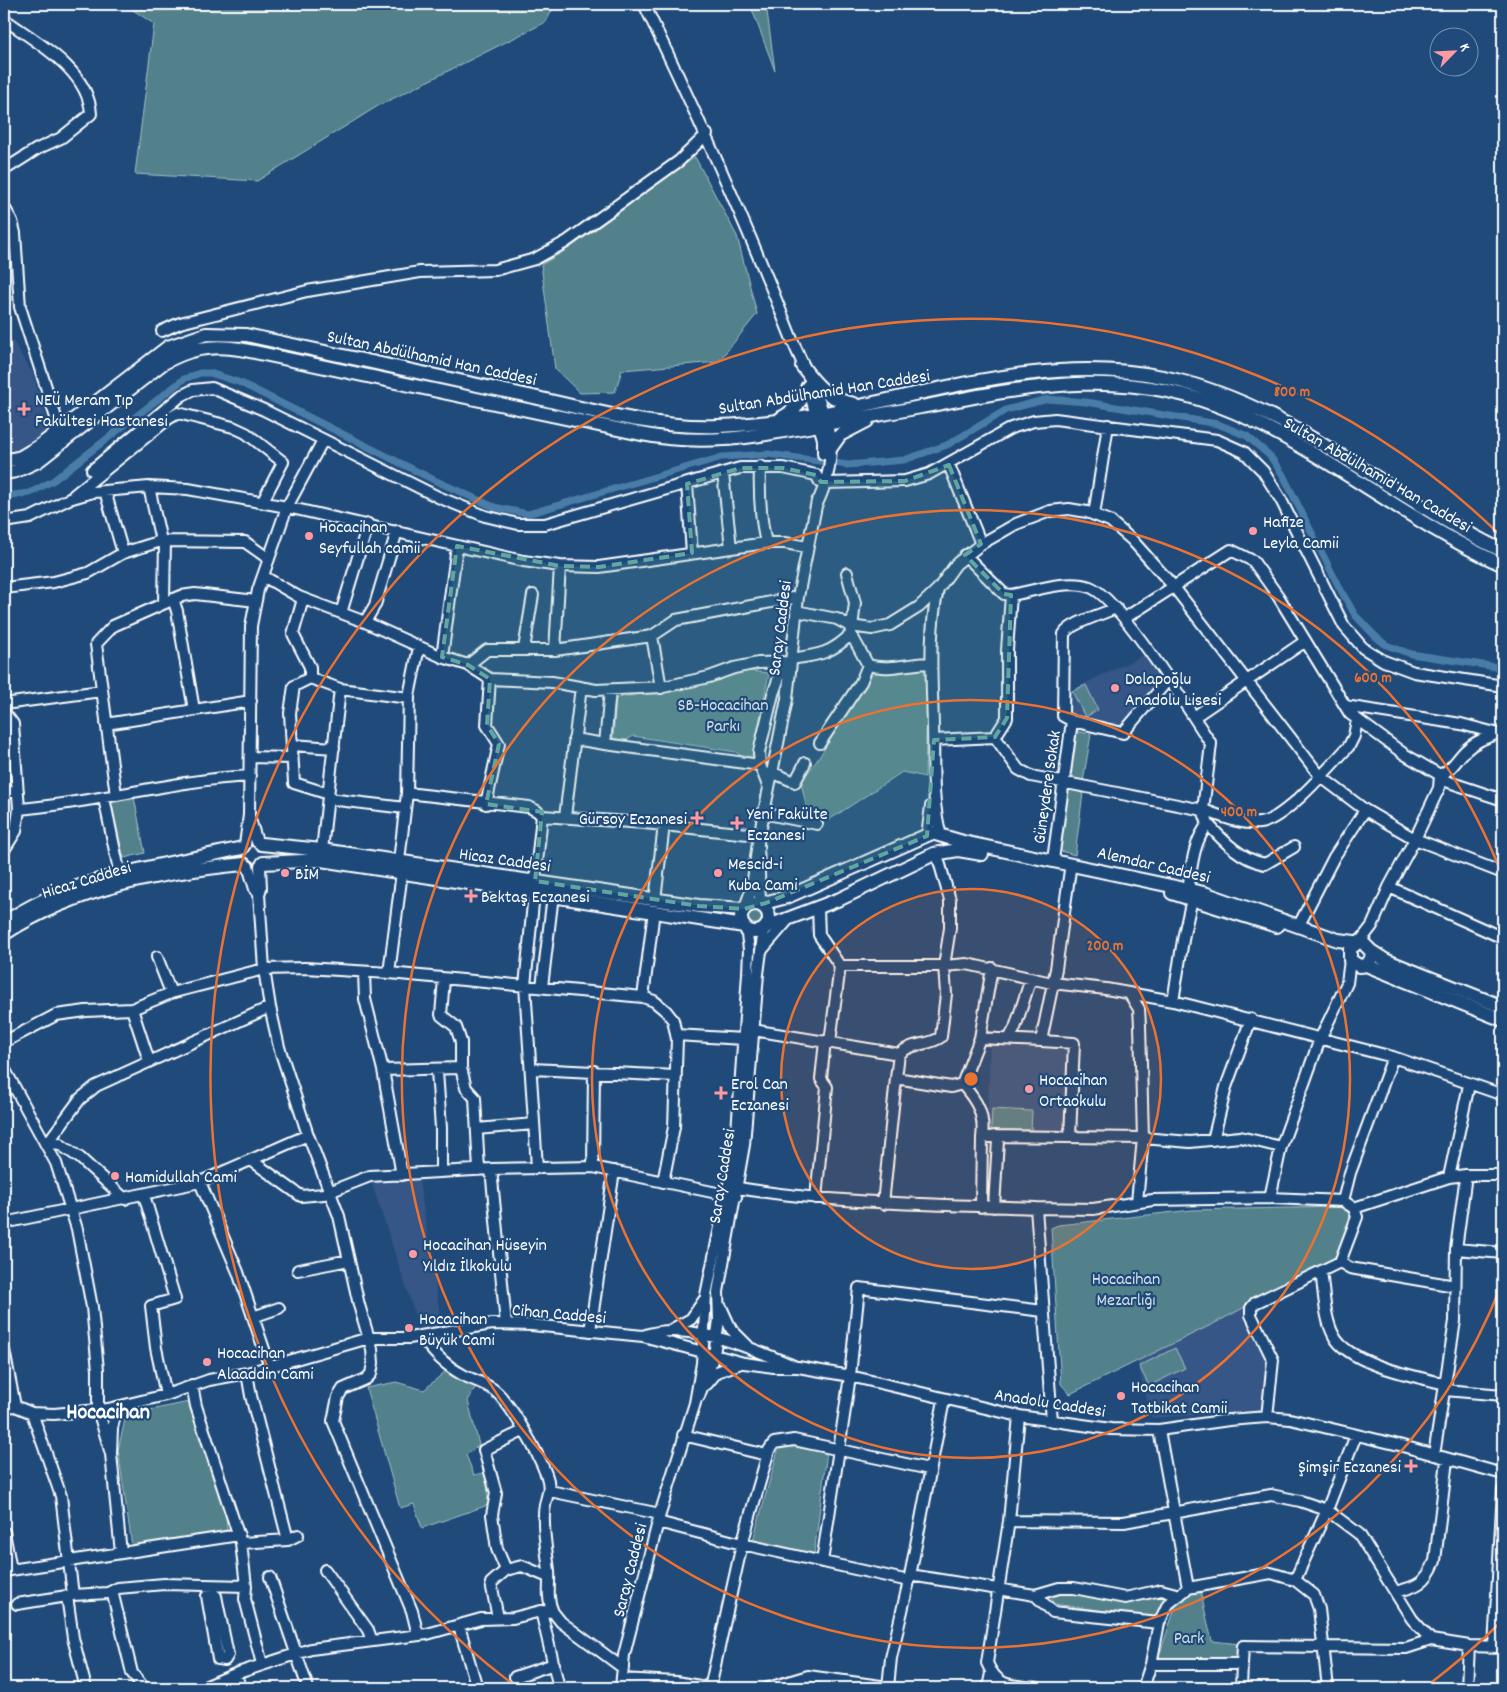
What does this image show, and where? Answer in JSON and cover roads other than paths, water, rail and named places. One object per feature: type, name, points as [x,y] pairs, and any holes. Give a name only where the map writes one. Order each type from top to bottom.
[{"type":"main road","name":"Sultan Abdülhamid Han Caddesi","points":[[4,461],[30,453],[160,352],[187,339],[216,333],[246,335],[656,423],[717,426],[886,413],[1020,388],[1060,384],[1127,385],[1178,394],[1218,405],[1251,420],[1474,551],[1503,566]]},
{"type":"main road","name":"Sultan Abdülhamid Han Caddesi","points":[[4,473],[16,471],[38,461],[162,364],[194,349],[216,346],[240,348],[652,436],[725,439],[821,418],[864,405],[1052,371],[1112,371],[1176,380],[1226,395],[1271,416],[1503,551]]},
{"type":"main road","points":[[802,366],[818,387],[828,396],[864,405]]},
{"type":"main road","points":[[777,420],[792,411],[803,397],[808,386]]},
{"type":"main road","points":[[827,451],[840,436],[856,426],[886,413]]},
{"type":"main road","points":[[760,904],[768,914],[765,928],[753,932],[745,927],[741,915],[745,908],[752,904],[786,898],[927,836],[932,834],[941,836],[944,845],[937,854],[925,849],[924,842],[927,836]]},
{"type":"main road","name":"Alemdar Caddesi","points":[[941,836],[1053,860],[1252,908],[1338,940],[1364,946],[1385,960],[1503,1007]]},
{"type":"main road","points":[[251,845],[266,851],[254,865],[241,856],[251,845]]},
{"type":"main road","name":"Hicaz Caddesi","points":[[4,923],[28,906],[59,894],[120,875],[251,845],[322,850],[401,867]]},
{"type":"main road","name":"Alemdar Caddesi","points":[[765,928],[818,908],[937,854],[966,851],[1190,894],[1334,947],[1349,958]]},
{"type":"main road","name":"Hicaz Caddesi","points":[[4,934],[42,910],[124,884],[204,868],[322,860],[401,867],[654,905],[745,927]]},
{"type":"main road","name":"Hicaz Caddesi","points":[[535,887],[553,895],[654,905],[745,908]]},
{"type":"main road","points":[[1365,965],[1371,959],[1364,946],[1350,949],[1349,958],[1355,965],[1365,965],[1503,1020]]},
{"type":"street","points":[[644,4],[707,134],[748,227],[821,418]]},
{"type":"street","points":[[4,19],[63,64],[83,86],[90,101],[91,114],[61,138],[37,149],[4,170]]},
{"type":"street","points":[[162,331],[180,323],[307,291],[420,272],[495,270],[535,259],[566,242],[679,161],[707,134]]},
{"type":"street","points":[[4,207],[12,221],[15,233],[20,307],[60,430]]},
{"type":"street","points":[[802,366],[821,418]]},
{"type":"street","points":[[92,470],[181,396],[203,388],[212,388],[255,406],[438,497],[485,516],[518,524],[545,524],[740,468],[760,466],[783,468],[816,475],[824,480],[905,481],[929,474],[949,465],[987,440],[1011,428],[1034,421],[1055,419],[1217,440],[1244,452],[1262,470],[1281,500],[1344,626],[1363,648],[1384,661],[1414,672],[1503,686]]},
{"type":"street","points":[[4,522],[30,518],[69,499],[178,413],[233,427],[246,433],[283,462],[263,502]]},
{"type":"street","name":"Saray Caddesi","points":[[745,908],[752,888],[762,812],[787,699],[796,610],[807,547],[824,480],[827,451],[823,439],[821,418]]},
{"type":"street","points":[[1094,515],[1108,425]]},
{"type":"street","points":[[251,845],[249,815],[251,626],[263,576],[287,507],[322,440]]},
{"type":"street","points":[[949,465],[981,544]]},
{"type":"street","points":[[760,466],[761,522],[766,543]]},
{"type":"street","points":[[723,473],[732,548]]},
{"type":"street","points":[[687,484],[692,553]]},
{"type":"street","points":[[69,499],[106,491],[149,487],[188,489],[263,502],[368,524],[523,561],[560,566],[599,567],[766,543],[785,543],[807,547]]},
{"type":"street","points":[[149,487],[163,541],[169,601],[177,611],[194,710]]},
{"type":"street","points":[[106,491],[123,553]]},
{"type":"street","points":[[850,630],[872,629],[890,625],[919,607],[938,589],[965,555],[1016,524],[1050,511],[1069,509],[1094,515],[1110,521],[1132,540],[1174,587],[1320,776],[1365,810],[1415,839],[1503,873]]},
{"type":"street","points":[[341,613],[368,524]]},
{"type":"street","points":[[365,622],[374,605],[397,531]]},
{"type":"street","points":[[4,588],[54,582],[88,574],[123,553],[163,541],[245,542],[269,559]]},
{"type":"street","points":[[442,657],[457,546]]},
{"type":"street","points":[[1125,618],[1231,550],[1235,551],[1253,561],[1278,596],[1304,642],[1345,706],[1357,720],[1404,754],[1440,775],[1446,781],[1503,800]]},
{"type":"street","points":[[965,555],[1004,594],[1011,595],[1056,587],[1085,586],[1100,592],[1125,618],[1211,744],[1203,810],[1208,824],[1241,854],[1259,863],[1265,864],[1294,847]]},
{"type":"street","points":[[554,650],[560,566]]},
{"type":"street","points":[[263,576],[303,599],[365,622],[442,657],[468,665],[490,679],[552,682],[610,690],[661,688],[709,677],[734,668],[758,663],[791,661],[824,654],[840,645],[850,630],[853,620],[855,603],[848,573]]},
{"type":"street","points":[[927,836],[933,798],[933,611],[938,589]]},
{"type":"street","points":[[116,796],[96,644],[113,626],[169,601],[195,594],[256,601]]},
{"type":"street","points":[[995,737],[1007,718],[1007,650],[1011,595]]},
{"type":"street","points":[[524,649],[532,596]]},
{"type":"street","points":[[468,665],[487,650],[554,650],[652,636],[676,620],[798,597]]},
{"type":"street","points":[[303,599],[293,634],[310,667],[310,678]]},
{"type":"street","name":"Güneydere Sokak","points":[[1053,860],[1072,721],[1063,716],[1064,634],[1071,625],[1093,619],[1116,608]]},
{"type":"street","points":[[796,610],[837,619],[850,630],[868,665],[861,682],[820,744]]},
{"type":"street","points":[[652,636],[661,688]]},
{"type":"street","points":[[1194,717],[1304,642]]},
{"type":"street","points":[[388,973],[401,867],[407,793],[409,698],[418,647]]},
{"type":"street","points":[[768,786],[760,765],[759,752],[773,694],[782,669],[791,661]]},
{"type":"street","points":[[868,665],[889,668],[919,663],[932,663]]},
{"type":"street","points":[[405,808],[329,797],[294,783],[290,713],[294,686],[310,678],[340,689],[409,698]]},
{"type":"street","points":[[486,804],[499,744],[486,725],[490,679]]},
{"type":"street","points":[[1072,721],[1123,733],[1168,680]]},
{"type":"street","points":[[565,817],[581,687]]},
{"type":"street","points":[[322,850],[340,689]]},
{"type":"street","points":[[4,704],[101,690]]},
{"type":"street","points":[[605,744],[610,690]]},
{"type":"street","points":[[106,724],[251,701]]},
{"type":"street","points":[[1345,706],[1461,724],[1500,735]]},
{"type":"street","points":[[4,712],[12,724],[20,810],[16,831],[4,850]]},
{"type":"street","points":[[995,737],[1018,769],[1031,776],[1203,810],[1237,821],[1257,824],[1268,822],[1294,803],[1349,746],[1354,736],[1357,720]]},
{"type":"street","points":[[1440,775],[1448,772],[1465,751],[1478,740],[1500,735]]},
{"type":"street","points":[[934,740],[995,737]]},
{"type":"street","points":[[574,739],[760,765]]},
{"type":"street","points":[[292,745],[334,748]]},
{"type":"street","points":[[250,757],[292,758]]},
{"type":"street","points":[[771,772],[795,782],[805,763]]},
{"type":"street","points":[[1364,946],[1388,887],[1415,839],[1439,788],[1440,775]]},
{"type":"street","points":[[20,810],[53,807],[218,778],[250,776]]},
{"type":"street","points":[[4,793],[18,791]]},
{"type":"street","points":[[407,793],[486,804],[529,807],[542,816],[664,825],[758,838]]},
{"type":"street","points":[[104,798],[120,875]]},
{"type":"street","points":[[933,798],[941,836]]},
{"type":"street","points":[[1299,925],[1334,857],[1365,810]]},
{"type":"street","points":[[762,812],[817,824]]},
{"type":"street","points":[[537,1167],[525,986],[542,816]]},
{"type":"street","points":[[1172,1001],[1190,894],[1194,849],[1200,833],[1208,824]]},
{"type":"street","points":[[643,997],[664,825]]},
{"type":"street","name":"Saray Caddesi","points":[[758,838],[760,904]]},
{"type":"street","points":[[883,1204],[899,1054],[906,1048],[935,1042],[941,1037],[946,994],[944,966],[950,928],[950,900],[937,854]]},
{"type":"street","points":[[254,865],[254,889],[259,894],[264,969],[279,1047],[308,1135],[339,1216],[369,1338],[373,1363],[371,1374],[366,1379],[343,1390],[338,1397],[333,1421],[412,1611],[418,1635]]},
{"type":"street","points":[[1041,1041],[1060,947],[1070,870]]},
{"type":"street","points":[[1388,887],[1503,938]]},
{"type":"street","points":[[542,987],[553,895]]},
{"type":"street","points":[[816,1198],[827,1087],[821,1079],[840,966],[819,935],[818,908]]},
{"type":"street","points":[[760,953],[774,933],[790,918]]},
{"type":"street","name":"Saray Caddesi","points":[[695,1403],[703,1391],[717,1338],[718,1292],[732,1192],[743,1039],[749,949],[745,927]]},
{"type":"street","name":"Saray Caddesi","points":[[622,1678],[624,1655],[659,1518],[683,1435],[695,1403],[702,1363],[706,1295],[744,1145],[760,953],[765,928]]},
{"type":"street","points":[[157,958],[171,993]]},
{"type":"street","points":[[1270,1198],[1281,1147],[1320,1040],[1347,982],[1349,958]]},
{"type":"street","points":[[840,966],[944,966],[967,964],[992,968],[1052,983],[1129,993],[1172,1001],[1393,1058],[1503,1096]]},
{"type":"street","points":[[1347,982],[1365,965]]},
{"type":"street","points":[[4,1042],[56,1016],[86,1011],[132,1009],[171,993],[264,969],[305,968],[388,973],[643,997],[654,1001],[666,1011],[673,1020],[676,1035],[674,1127],[663,1182]]},
{"type":"street","points":[[962,1084],[980,1038],[992,968]]},
{"type":"street","points":[[364,972],[365,999],[383,1070],[402,1175]]},
{"type":"street","points":[[1008,1040],[1015,1028],[1031,978]]},
{"type":"street","points":[[444,979],[441,1015],[456,1027],[461,1042],[461,1068],[466,1088],[475,1098],[479,1170]]},
{"type":"street","points":[[1129,993],[1139,1009],[1140,1025],[1143,1138],[1137,1202]]},
{"type":"street","points":[[46,1146],[80,1099],[96,1086],[270,1007]]},
{"type":"street","points":[[132,1009],[149,1061]]},
{"type":"street","points":[[1213,1140],[1226,1087],[1251,1020]]},
{"type":"street","points":[[753,1030],[899,1054]]},
{"type":"street","points":[[676,1035],[743,1039]]},
{"type":"street","points":[[980,1038],[1074,1043],[1070,1137]]},
{"type":"street","points":[[1344,1200],[1350,1173],[1393,1058]]},
{"type":"street","points":[[4,1068],[56,1163],[77,1229],[92,1307],[98,1370],[98,1410],[111,1454]]},
{"type":"street","points":[[383,1070],[437,1071],[461,1068]]},
{"type":"street","points":[[532,1069],[676,1076]]},
{"type":"street","points":[[437,1071],[441,1128],[441,1172]]},
{"type":"street","points":[[593,1166],[594,1071]]},
{"type":"street","points":[[896,1078],[951,1087],[962,1084]]},
{"type":"street","points":[[962,1084],[976,1101],[984,1123],[981,1207]]},
{"type":"street","points":[[1449,1177],[1469,1085]]},
{"type":"street","points":[[477,1128],[534,1124]]},
{"type":"street","points":[[4,1223],[200,1182],[308,1135]]},
{"type":"street","points":[[982,1138],[996,1136],[1143,1138],[1190,1142],[1240,1138],[1281,1147]]},
{"type":"street","points":[[994,1207],[996,1136]]},
{"type":"street","points":[[46,1146],[58,1143],[80,1158],[124,1199]]},
{"type":"street","points":[[251,1160],[301,1196],[308,1197],[370,1176],[491,1169],[593,1166],[663,1182],[732,1192],[883,1204],[1093,1209],[1153,1200],[1270,1198],[1344,1200],[1354,1208],[1357,1217],[1340,1262],[1255,1303],[1251,1308],[1251,1315],[1273,1360],[1267,1417]]},
{"type":"street","points":[[491,1169],[506,1324]]},
{"type":"street","points":[[590,1331],[614,1172]]},
{"type":"street","points":[[1354,1208],[1449,1177],[1466,1175],[1503,1176]]},
{"type":"street","points":[[1434,1455],[1446,1387],[1454,1321],[1456,1249],[1466,1175]]},
{"type":"street","points":[[200,1182],[238,1272],[270,1367]]},
{"type":"street","points":[[144,1195],[175,1299],[151,1306],[156,1348],[166,1395]]},
{"type":"street","points":[[1036,1208],[1052,1421]]},
{"type":"street","points":[[1456,1249],[1503,1253]]},
{"type":"street","points":[[298,1270],[349,1260]]},
{"type":"street","points":[[1340,1262],[1350,1268],[1455,1286]]},
{"type":"street","points":[[1320,1271],[1334,1337],[1358,1358],[1446,1387],[1503,1395]]},
{"type":"street","points":[[822,1562],[850,1376],[859,1288],[1044,1311]]},
{"type":"street","points":[[718,1292],[722,1310],[731,1328],[743,1342],[753,1349]]},
{"type":"street","points":[[667,1331],[691,1318],[706,1295]]},
{"type":"street","points":[[253,1317],[279,1308]]},
{"type":"street","name":"Cihan Caddesi","points":[[4,1407],[15,1406],[32,1413],[54,1414],[117,1407],[166,1395],[192,1385],[270,1367],[369,1338],[421,1336],[492,1324],[532,1324],[643,1336],[714,1355]]},
{"type":"street","name":"Cihan Caddesi","points":[[643,1336],[654,1331],[667,1331],[717,1338]]},
{"type":"street","points":[[421,1336],[430,1350],[455,1370],[492,1388],[501,1397],[523,1431],[546,1474],[550,1491],[544,1511],[544,1538],[548,1577],[548,1602],[552,1612],[622,1678],[676,1682],[711,1688],[742,1544],[767,1455],[774,1442],[794,1440],[839,1452],[929,1469]]},
{"type":"street","name":"Anadolu Caddesi","points":[[717,1338],[753,1349],[798,1368]]},
{"type":"street","points":[[4,1350],[15,1406]]},
{"type":"street","name":"Anadolu Caddesi","points":[[714,1355],[774,1368],[798,1368],[850,1376],[944,1400],[1020,1416],[1111,1429],[1158,1430],[1267,1417],[1290,1419],[1503,1474]]},
{"type":"street","points":[[703,1391],[717,1372],[728,1366],[744,1363]]},
{"type":"street","points":[[248,1373],[251,1396],[288,1540]]},
{"type":"street","points":[[192,1385],[196,1406],[240,1539],[246,1586],[245,1599],[262,1664]]},
{"type":"street","points":[[768,1688],[791,1684],[808,1676],[888,1688],[891,1658],[910,1578],[929,1469],[944,1400]]},
{"type":"street","points":[[117,1407],[112,1428],[111,1454],[121,1553]]},
{"type":"street","points":[[32,1413],[61,1496],[68,1560],[73,1638],[86,1688]]},
{"type":"street","points":[[1020,1416],[1009,1520],[987,1663],[991,1673],[1000,1683],[1037,1688]]},
{"type":"street","points":[[1158,1430],[1174,1513],[1184,1591]]},
{"type":"street","points":[[506,1570],[497,1549],[492,1515],[496,1493],[484,1450],[523,1431]]},
{"type":"street","points":[[683,1435],[767,1455]]},
{"type":"street","points":[[1295,1580],[1327,1510],[1356,1435]]},
{"type":"street","points":[[1395,1592],[1414,1587],[1429,1576],[1435,1561],[1446,1460]]},
{"type":"street","points":[[1241,1688],[1243,1646],[1406,1648],[1430,1640],[1469,1646],[1499,1647],[1503,1490]]},
{"type":"street","points":[[550,1491],[659,1518],[742,1544],[822,1562],[910,1578],[998,1588],[1034,1595],[1059,1588],[1074,1588],[1125,1598],[1161,1590],[1184,1591],[1271,1573],[1295,1580],[1314,1595],[1320,1610],[1328,1688]]},
{"type":"street","points":[[1009,1520],[1124,1522],[1271,1495],[1300,1500],[1327,1510],[1359,1534],[1412,1618],[1430,1640]]},
{"type":"street","points":[[4,1532],[7,1571],[121,1553],[240,1539],[288,1540],[298,1535]]},
{"type":"street","points":[[498,1618],[491,1583],[506,1570],[522,1566],[548,1577]]},
{"type":"street","points":[[325,1570],[368,1630],[372,1641]]},
{"type":"street","points":[[270,1577],[308,1688]]},
{"type":"street","points":[[17,1604],[70,1595],[164,1584],[211,1588],[246,1586]]},
{"type":"street","points":[[211,1588],[216,1596],[228,1655],[225,1660],[241,1688]]},
{"type":"street","points":[[112,1591],[132,1673],[144,1688]]},
{"type":"street","points":[[1143,1688],[1151,1664],[1159,1624],[1168,1604],[1184,1591]]},
{"type":"street","points":[[1034,1595],[1054,1612],[1159,1624]]},
{"type":"street","points":[[202,1688],[232,1675],[296,1653],[418,1635],[482,1619],[513,1618],[540,1611],[552,1612]]},
{"type":"street","points":[[540,1611],[559,1688]]},
{"type":"street","points":[[459,1626],[477,1688]]},
{"type":"street","points":[[1467,1688],[1469,1646]]},
{"type":"street","points":[[515,1677],[554,1664]]},
{"type":"street","points":[[1151,1664],[1242,1664]]},
{"type":"street","points":[[988,1688],[991,1673]]},
{"type":"waterway","points":[[4,496],[30,493],[54,480],[184,379],[200,373],[210,373],[241,383],[434,480],[494,507],[528,514],[722,457],[768,454],[848,465],[904,460],[947,445],[1006,410],[1048,399],[1086,402],[1218,424],[1247,436],[1270,456],[1283,475],[1339,587],[1355,615],[1375,636],[1386,645],[1411,654],[1503,668]]},
{"type":"place","name":"NEÜ Meram Tıp Fakültesi Hastanesi","points":[[24,409]]},
{"type":"place","name":"Hafize Leyla Camii","points":[[1253,531]]},
{"type":"place","name":"Hocacihan Seyfullah camii","points":[[309,536]]},
{"type":"place","name":"Dolapoğlu Anadolu Lisesi","points":[[1115,688]]},
{"type":"place","name":"Gürsoy Eczanesi","points":[[697,818]]},
{"type":"place","name":"Yeni Fakülte Eczanesi","points":[[737,823]]},
{"type":"place","name":"BİM","points":[[285,873]]},
{"type":"place","name":"Mescid-i Kuba Cami","points":[[718,873]]},
{"type":"place","name":"Bektaş Eczanesi","points":[[471,896]]},
{"type":"place","name":"Hocacihan Ortaokulu","points":[[1029,1089]]},
{"type":"place","name":"Erol Can Eczanesi","points":[[721,1093]]},
{"type":"place","name":"Hamidullah Cami","points":[[115,1176]]},
{"type":"place","name":"Hocacihan Hüseyin Yıldız İlkokulu","points":[[413,1254]]},
{"type":"place","name":"Hocacihan Büyük Cami","points":[[409,1328]]},
{"type":"place","name":"Hocacihan Alaaddin Cami","points":[[207,1362]]},
{"type":"place","name":"Hocacihan Tatbikat Camii","points":[[1121,1396]]},
{"type":"place","name":"Şimşir Eczanesi","points":[[1411,1466]]},
{"type":"district","name":"Hocacihan","points":[[108,1410]]},
{"type":"park label","name":"SB-Hocacihan Parkı","points":[[723,714]]},
{"type":"park label","name":"Hocacihan Mezarlığı","points":[[1126,1288]]},
{"type":"park label","name":"Park","points":[[1189,1637]]}]
